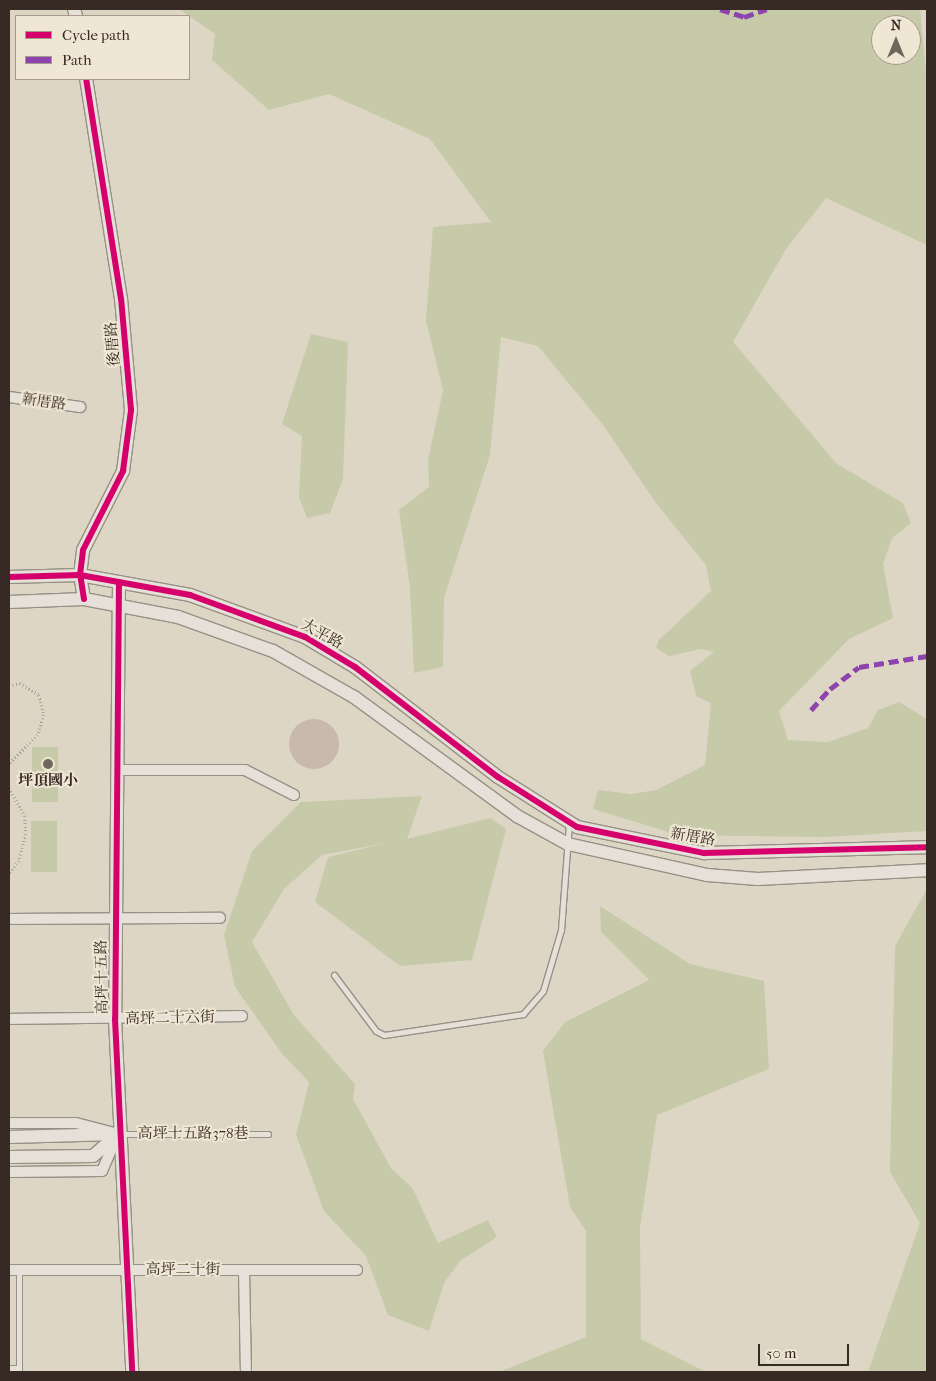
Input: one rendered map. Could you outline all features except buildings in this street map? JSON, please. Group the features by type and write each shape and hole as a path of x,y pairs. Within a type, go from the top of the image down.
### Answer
{"street":[{"name":"後厝路","path":"84,599 80,575 83,550 123,471 131,410 121,298 86,80"},
{"name":"新厝路","path":"9,397 80,407"},
{"name":"大平路","path":"9,577 80,575 120,582 231,607 305,636 355,667 498,777 573,825"},
{"name":"高坪十五路","path":"120,582 113,919 118,1134 132,1372"},
{"path":"9,602 84,599 178,617 273,651 354,697 517,816 568,844 698,873 758,879 927,870"},
{"path":"117,770 245,770 294,795"},
{"name":"新厝路","path":"573,825 704,853 757,855 927,847"},
{"path":"9,920 220,918"},
{"name":"高坪二十六街","path":"9,1020 242,1016"},
{"path":"9,1123 76,1123 118,1134"},
{"path":"9,1137 118,1134"},
{"path":"9,1158 93,1156 118,1134"},
{"path":"9,1172 102,1171 118,1134"},
{"name":"高坪二十街","path":"14,1270 357,1270"},
{"path":"244,1270 246,1372"}],"lane":[{"path":"334,975 376,1031 384,1035 523,1014 544,991 561,930 568,844 573,825"},
{"name":"高坪十五路378巷","path":"118,1134 268,1134"},
{"path":"9,1368 19,1370 14,1270"}],"path":[{"path":"9,686 20,683 39,695 44,715 38,735 9,764"},
{"path":"9,788 25,816 26,834 19,860 9,874"}],"green space":[{"path":"179,9 920,9 921,15 871,15 871,65 921,65 921,20 927,84 927,245 826,198 786,249 733,342 837,464 903,503 911,523 892,538 883,564 893,618 849,639 779,711 788,740 828,742 868,728 878,710 899,702 927,719 927,831 825,837 678,835 593,809 598,790 631,794 656,790 705,765 711,703 696,696 690,671 714,652 701,649 669,656 656,648 659,640 711,591 706,565 656,503 603,425 538,346 501,337 490,455 444,598 443,667 414,673 410,588 399,510 429,487 428,460 443,390 426,321 433,227 491,222 430,139 329,94 269,110 212,60 215,34"},
{"path":"311,334 348,342 343,479 330,513 307,518 299,497 302,436 282,424"},
{"path":"32,747 58,747 58,802 32,802"},
{"path":"422,796 407,839 490,818 506,829 472,960 400,966 315,902 328,857 386,843 322,855 284,889 252,942 294,1015 355,1084 353,1099 391,1168 413,1189 438,1243 488,1220 497,1237 460,1261 444,1283 429,1331 388,1315 366,1256 324,1211 296,1135 309,1082 283,1055 235,987 224,935 252,851 301,802"},
{"path":"31,821 57,821 57,872 31,872"},
{"path":"927,889 927,1372 868,1372 920,1223 890,1172 895,946"},
{"path":"600,906 690,964 764,981 769,1069 657,1115 640,1228 641,1339 706,1372 499,1372 586,1337 586,1231 570,1207 543,1051 565,1022 649,980 601,932"}],"marked path":[{"path":"720,9 744,17 767,9"},
{"path":"811,710 830,689 859,667 927,656"}],"cycle path":[{"path":"84,599 80,575 83,550 123,471 131,410 121,299 86,80"},
{"path":"9,577 80,575 190,595 305,637 355,667 498,777 577,827 704,853 927,847"},
{"path":"119,582 115,1019 132,1372"}],"place":[{"name":"坪頂國小","path":"48,764"}]}
